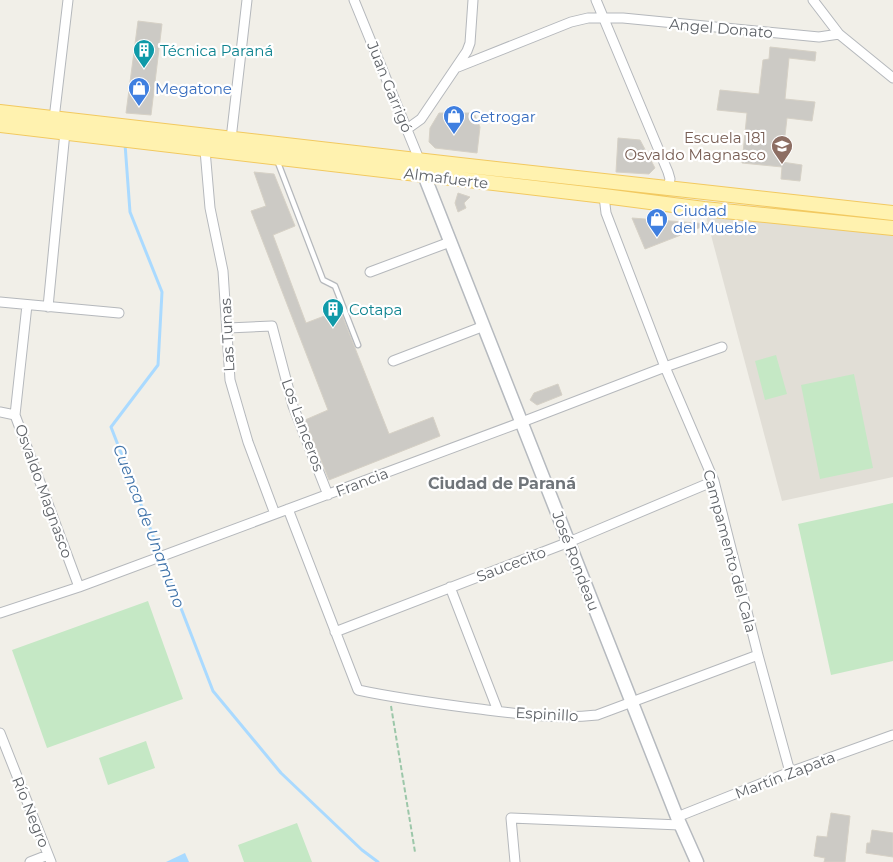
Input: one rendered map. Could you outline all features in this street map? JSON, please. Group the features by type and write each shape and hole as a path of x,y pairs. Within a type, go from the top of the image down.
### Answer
{"main road":[{"name":"Almafuerte","path":"0,112 893,213"},
{"name":"Almafuerte","path":"0,125 704,209 893,228"}],"street":[{"path":"54,119 68,0"},
{"path":"231,139 247,0"},
{"name":"Juan Garrigó","path":"354,0 420,160 424,175"},
{"path":"407,129 420,119 458,66 470,43 473,0"},
{"path":"596,0 668,172 670,179 668,189"},
{"path":"813,0 839,34 893,78"},
{"name":"Angel Donato","path":"458,66 571,22 588,18 623,18 820,37 839,34"},
{"path":"48,307 65,132"},
{"name":"Las Tunas","path":"205,150 210,208 223,271 230,380 248,442 275,514"},
{"name":"José Rondeau","path":"424,175 679,821 697,862"},
{"name":"Campamento del Cala","path":"604,196 606,213 664,367 714,481 790,772"},
{"path":"370,272 450,242"},
{"path":"0,302 119,313"},
{"name":"Osvaldo Magnasco","path":"27,305 15,414 79,587"},
{"name":"Los Lanceros","path":"228,328 272,326 293,406 328,495"},
{"path":"393,361 484,326"},
{"name":"Francia","path":"0,613 79,587 328,495 664,367 722,347"},
{"path":"0,412 15,414"},
{"name":"Saucecito","path":"334,632 569,542 714,481"},
{"path":"288,509 334,632"},
{"path":"450,587 498,711"},
{"name":"Espinillo","path":"334,632 358,690 389,697 572,718 596,715 758,654"},
{"name":"Río Negro","path":"0,733 3,751 50,858"},
{"name":"Martín Zapata","path":"515,862 511,818 679,821 790,772 893,735"},
{"path":"30,862 50,858"}],"lane":[{"path":"277,158 323,280 335,286 358,345"}],"path":[{"path":"389,697 415,852"}],"shaded area":[{"path":"704,209 893,228 893,477 782,501"}],"green space":[{"path":"776,355 787,394 765,400 755,361"},
{"path":"854,374 873,468 820,479 801,385"},
{"path":"893,503 893,661 831,675 798,524"},
{"path":"148,601 183,699 47,748 12,650"},
{"path":"146,741 155,768 108,785 99,758"},
{"path":"297,823 312,862 244,862 238,845"}],"water":[{"path":"185,853 189,862 166,862"}],"building":[{"name":"Técnica Paraná","path":"138,21 162,24 151,115 126,113"},
{"path":"770,47 816,52 815,61 789,58 785,99 815,102 812,121 787,118 782,162 802,165 800,181 781,179 782,167 742,163 747,113 717,110 720,90 759,94 763,60 769,59"},
{"name":"Cetrogar","path":"439,113 474,113 480,127 477,153 435,148 429,142 430,128"},
{"path":"618,138 640,140 655,168 649,174 616,172"},
{"name":"Cotapa","path":"254,172 274,174 295,226 273,235 306,323 340,310 389,434 433,417 440,436 329,480 305,420 328,410 251,211 266,206"},
{"path":"458,193 470,197 464,203 466,208 458,212 455,203"},
{"name":"Ciudad del Mueble","path":"632,218 709,224 645,249"},
{"path":"558,384 562,395 537,405 530,400 534,393"},
{"path":"831,813 850,816 845,862 824,862 825,858 814,856 817,836 827,837"},
{"path":"872,830 893,833 893,857 866,853 867,843 870,843"}],"waterway":[{"name":"Cuenca de Unamuno","path":"125,144 130,212 162,292 158,365 111,427 213,691 281,773 362,850 378,862"}],"place":[{"name":"Técnica Paraná","path":"144,69"},
{"name":"Megatone","path":"139,107"},
{"name":"Cetrogar","path":"454,135"},
{"name":"Escuela 181 Osvaldo Magnasco","path":"782,165"},
{"name":"Ciudad del Mueble","path":"657,238"},
{"name":"Cotapa","path":"333,328"}],"district":[{"name":"Ciudad de Paraná","path":"502,483"}]}
